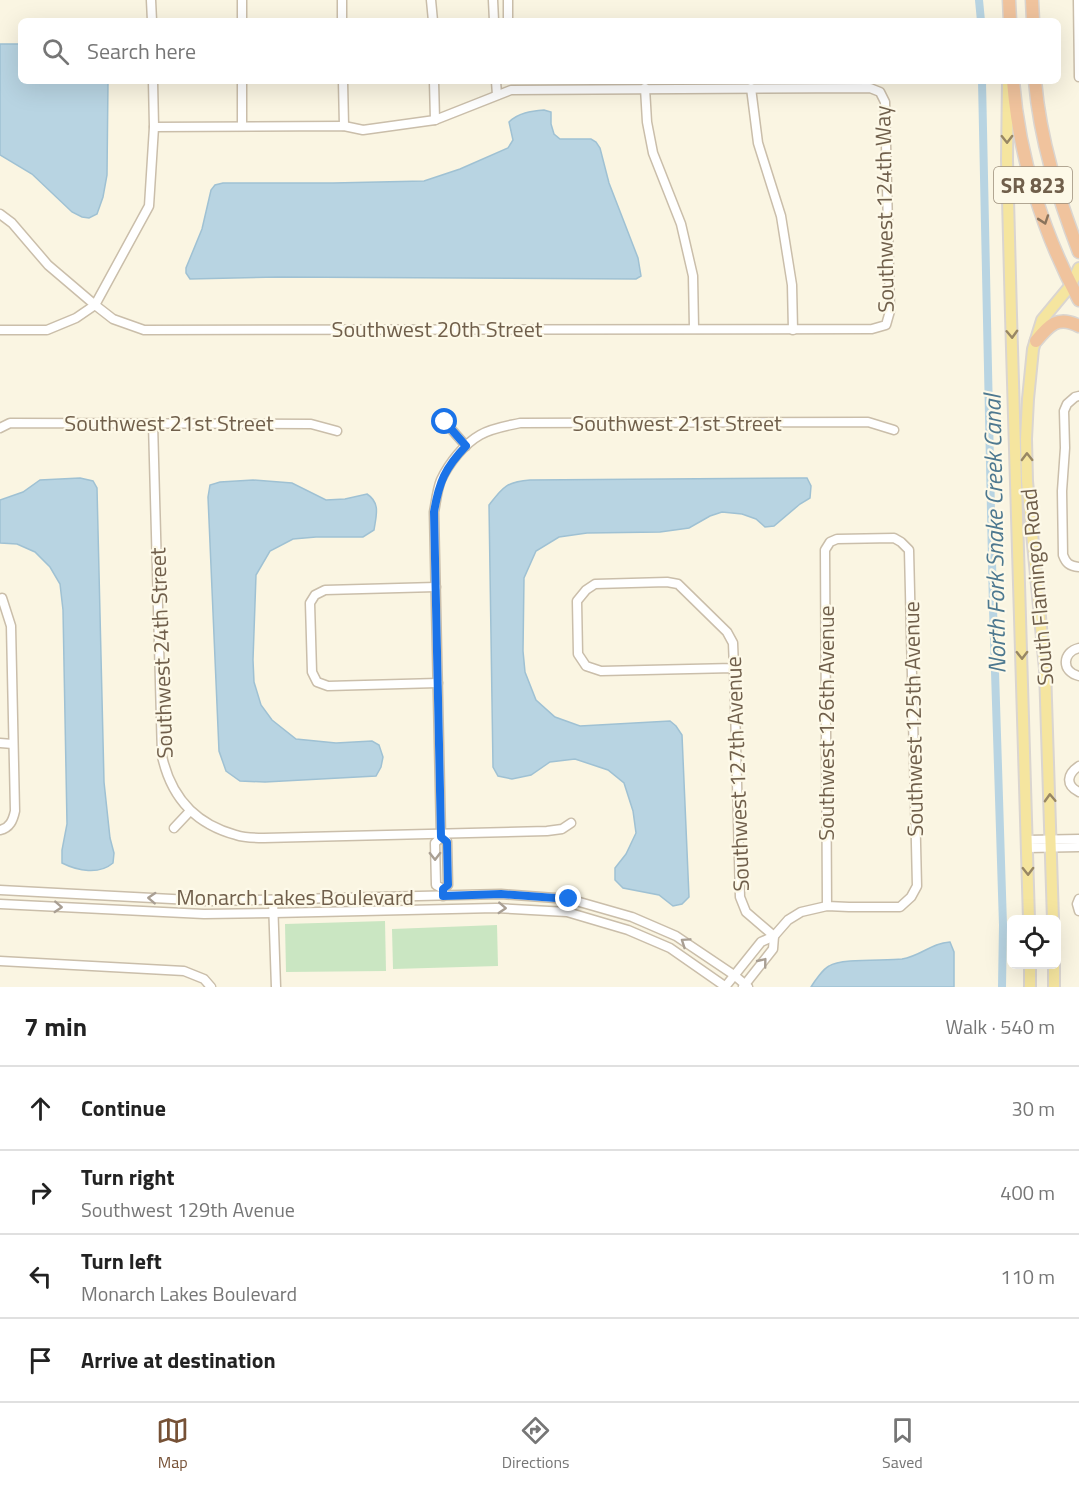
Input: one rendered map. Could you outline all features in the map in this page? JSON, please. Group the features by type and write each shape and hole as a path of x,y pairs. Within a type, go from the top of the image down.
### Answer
{"highway":[{"path":"1009,0 1010,18"},
{"path":"1032,0 1033,18"},
{"name":"SR 823","path":"1011,84 1030,176 1043,217 1079,300"},
{"name":"SR 823","path":"1035,84 1043,135 1052,171 1079,252"},
{"path":"1036,342 1045,329 1055,323 1067,321 1079,326"}],"main road":[{"name":"South Flamingo Road","path":"1010,84 1007,136 1029,915"},
{"name":"South Flamingo Road","path":"1053,915 1045,669 1027,481 1026,439 1033,349 1042,320 1071,285 1079,268"},
{"path":"1030,969 1030,987"},
{"path":"1054,969 1054,987"}],"street":[{"path":"151,0 152,18"},
{"path":"242,0 242,18"},
{"path":"342,0 342,18"},
{"path":"431,0 433,18"},
{"path":"493,0 494,18"},
{"path":"508,0 508,18"},
{"path":"1078,0 1079,77"},
{"path":"0,330 47,330 76,318 95,305 149,206 154,127 153,84"},
{"path":"242,84 242,126"},
{"path":"343,84 344,126"},
{"path":"434,84 435,120"},
{"path":"496,84 497,95"},
{"path":"154,127 344,126 363,130 435,120 497,95 511,85 751,88 758,144 781,216 792,285 793,330"},
{"path":"645,88 647,122 653,153 681,225 693,276 694,328"},
{"name":"Southwest 124th Way","path":"751,88 870,88 880,92 885,102 890,310 886,325"},
{"name":"Southwest 20th Street","path":"0,214 12,223 48,265 95,305 113,319 144,330 694,328 793,330 873,329 886,325"},
{"path":"1079,396 1067,404 1064,411 1065,448 1062,491 1063,555 1066,563 1079,567"},
{"path":"445,422 466,446"},
{"name":"Southwest 21st Street","path":"443,892 448,885 447,842 441,835 434,512 441,480 453,460 466,446 480,435 500,427 520,423 867,422 894,430"},
{"name":"Southwest 21st Street","path":"0,428 10,423 311,424 337,431"},
{"name":"Southwest 24th Street","path":"153,423 162,756 165,771 172,785 190,810 208,825 228,833 264,838 547,831 562,829 571,824"},
{"name":"Southwest 126th Avenue","path":"827,906 825,550 830,542 837,539 894,538 901,542"},
{"name":"Southwest 125th Avenue","path":"827,906 900,907 911,897 917,886 909,550 901,542"},
{"name":"Southwest 127th Avenue","path":"734,668 601,671 586,666 578,654 577,601 586,590 596,584 667,582 678,584 727,632 733,643 734,668 740,897 746,912 774,936"},
{"path":"436,587 325,590 315,595 310,603 312,672 317,682 328,686 438,683"},
{"path":"0,830 9,826 15,811 11,626 2,598"},
{"path":"1079,648 1069,653 1066,659 1068,671 1079,676"},
{"path":"0,743 13,744"},
{"path":"1079,766 1072,771 1070,776 1072,788 1079,792"},
{"path":"174,828 190,810"},
{"path":"1027,844 1079,839"},
{"path":"1051,843 1079,847"},
{"name":"Monarch Lakes Boulevard","path":"0,890 210,901 443,892 569,899 632,917 676,936 734,975 745,986"},
{"path":"1079,899 1077,908 1079,911"},
{"path":"273,900 276,987"},
{"name":"Monarch Lakes Boulevard","path":"0,904 204,914 496,908 567,912 628,930 670,948 725,987"},
{"path":"725,987 761,942 774,936 788,920 801,912 827,906"},
{"path":"745,986 773,950 774,936"},
{"path":"0,961 184,970 204,979 211,987"}],"green space":[{"path":"385,921 386,971 286,972 285,924"},
{"path":"497,925 498,966 393,969 392,929"}],"water":[{"path":"0,44 18,44 18,84 108,84 107,175 97,214 89,218 72,212 32,174 0,155"},
{"path":"544,110 551,112 554,134 560,139 591,139 600,148 609,183 638,258 641,276 636,279 278,277 190,279 186,273 202,229 211,190 215,185 223,183 424,181 460,169 508,148 513,140 509,122 516,116"},
{"path":"80,478 93,481 97,488 104,782 110,838 114,853 113,863 95,870 81,870 62,863 67,824 63,610 60,584 50,567 35,552 17,544 0,543 0,500 23,492 40,480"},
{"path":"807,478 811,486 810,498 774,526 765,527 756,519 742,514 722,512 689,528 660,532 587,533 559,537 536,551 524,578 523,651 525,672 536,700 555,717 580,726 670,721 682,735 689,897 682,904 673,906 659,895 623,888 615,880 615,868 626,854 636,833 633,811 624,783 608,770 575,759 550,762 531,775 512,779 498,776 493,767 489,505 510,484 530,480"},
{"path":"253,480 292,483 326,500 367,494 374,501 376,510 374,530 363,537 293,539 270,551 256,575 253,660 254,682 261,705 272,720 296,739 336,743 372,741 379,745 383,757 376,776 265,782 240,781 226,771 219,751 208,497 210,485 220,482"},
{"path":"950,942 954,952 954,987 811,987 824,970 835,963 902,959"}],"waterway":[{"name":"North Fork Snake Creek Canal","path":"979,0 981,18"},
{"name":"North Fork Snake Creek Canal","path":"982,84 993,608 1003,925 1002,987"}],"route":[{"path":"445,422 466,446 453,460 441,480 434,512 441,837 447,842 448,885 443,889 443,896 501,894 569,899"}]}
